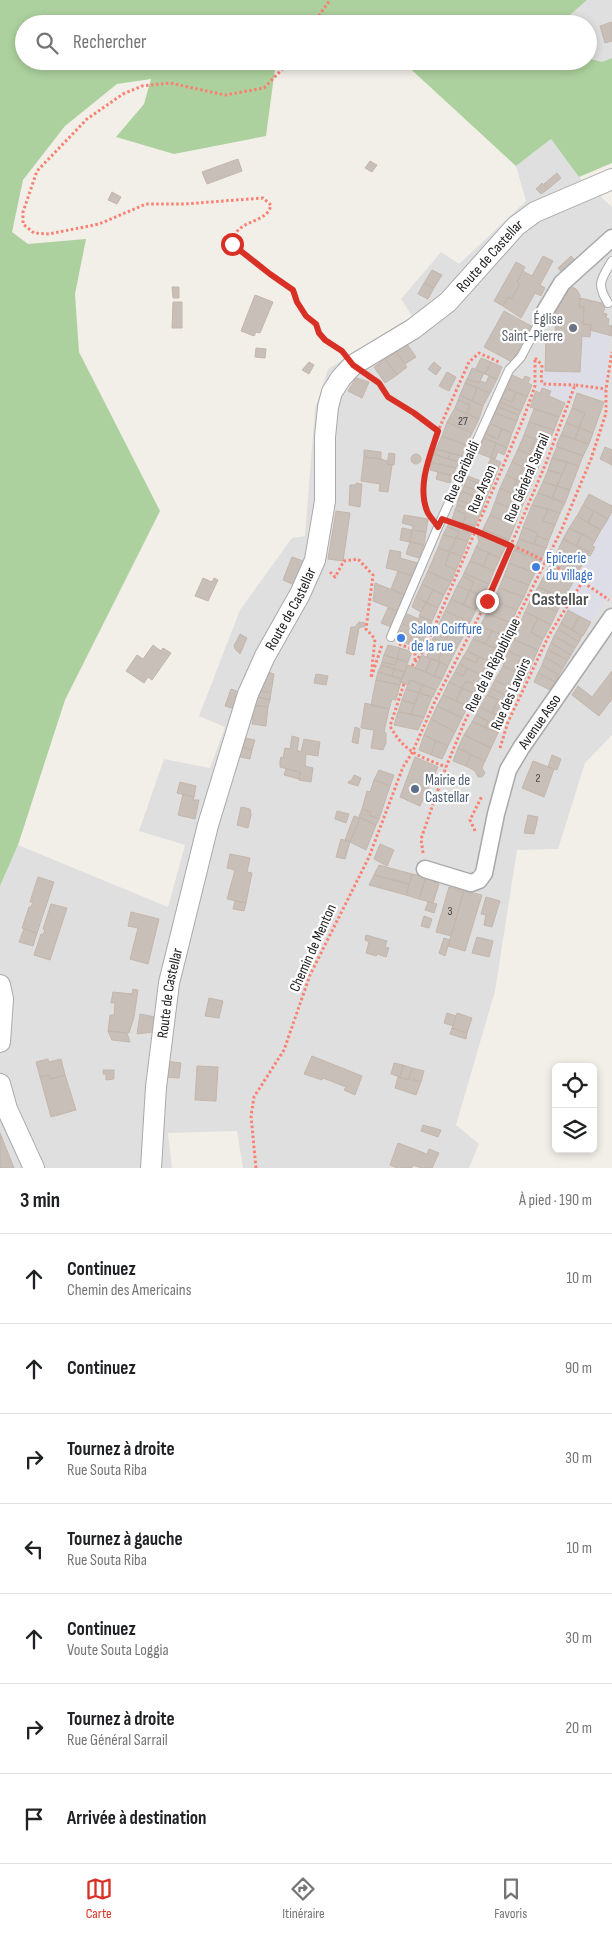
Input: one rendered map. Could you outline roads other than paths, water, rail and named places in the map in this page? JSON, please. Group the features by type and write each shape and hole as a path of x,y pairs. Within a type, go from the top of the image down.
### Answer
{"street":[{"name":"Route de Castellar","path":"151,1168 156,1087 169,983 208,825 248,694 265,656 300,594 315,560 325,501 325,437 328,407 332,392 353,365 413,329 448,302 516,226 535,212 612,179"},
{"path":"544,313 562,284 612,238"},
{"name":"Avenue Asso","path":"425,869 470,883 479,880 484,873 508,770 611,609"},
{"path":"0,986 3,999 0,1042"},
{"path":"0,1084 7,1109 34,1168"}],"lane":[{"path":"608,303 600,291 601,278 612,261"},
{"name":"Rue Garibaldi","path":"391,637 438,527 510,370 520,357 544,313"}],"place":[{"name":"Église Saint-Pierre","path":"573,328"},
{"name":"Epicerie du village","path":"536,567"},
{"name":"Salon Coiffure de la rue","path":"401,638"},
{"name":"Mairie de Castellar","path":"415,789"}],"district":[{"name":"Castellar","path":"560,599"}]}
